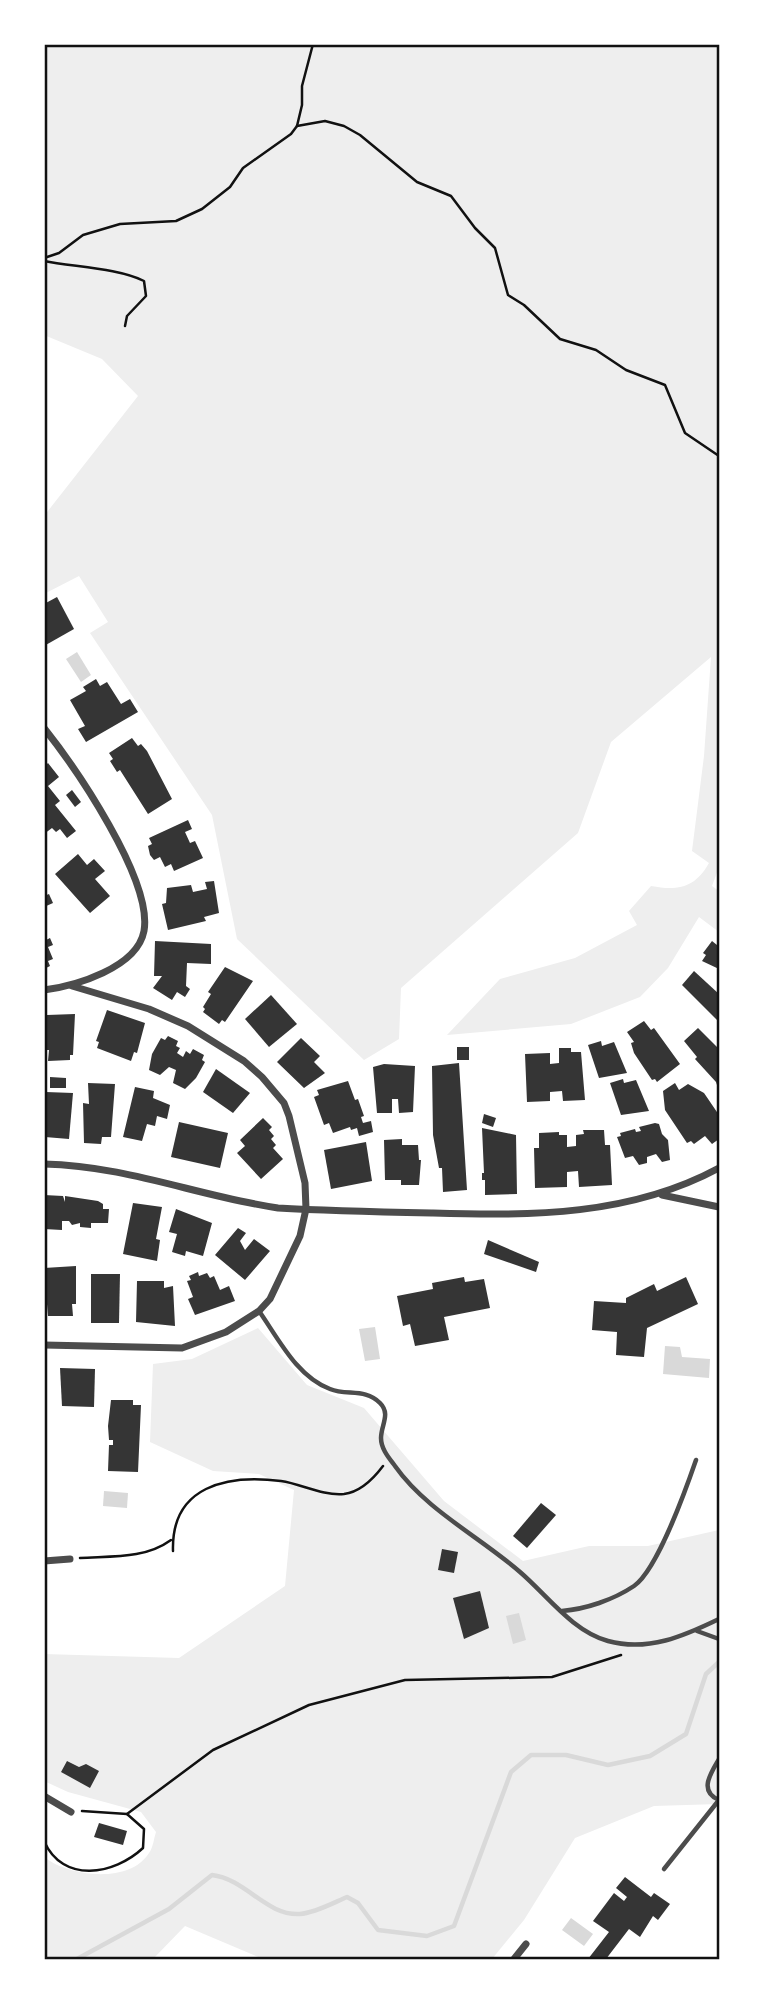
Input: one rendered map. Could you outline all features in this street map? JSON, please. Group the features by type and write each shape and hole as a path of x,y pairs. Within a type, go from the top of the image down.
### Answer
{"street":[{"path":"44,727 81,779 119,847 136,883 145,923 144,933 134,951 125,960 72,986 44,990"},
{"path":"44,1345 182,1348 226,1332 259,1311 277,1286 300,1236 306,1209 299,1154 284,1103 244,1060 169,1017 72,986"},
{"path":"44,1164 96,1167 167,1181 249,1203 306,1209 532,1214 616,1206 660,1194 719,1168"},
{"path":"660,1194 719,1207"},
{"path":"44,1561 70,1559"},
{"path":"44,1796 71,1812"},
{"path":"514,1959 526,1944"}],"lane":[{"path":"259,1311 288,1353 318,1384 332,1390 363,1392 379,1402 386,1416 381,1438 390,1459 424,1498 520,1572 561,1611 593,1635 608,1641 654,1645 719,1619"},
{"path":"561,1611 600,1602 634,1586 643,1577 657,1553 696,1460"},
{"path":"696,1630 719,1639"},
{"path":"664,1869 719,1800 712,1797 707,1789 707,1779 719,1759"}],"path":[{"path":"44,259 59,253 83,235 120,224 176,221 202,209 230,187 243,167 292,134 297,126 302,106 302,86 313,44"},
{"path":"297,126 325,121 344,126 360,135 417,182 451,196 475,228 495,248 508,295 524,305 560,339 596,350 626,370 665,385 685,433 719,456"},
{"path":"44,259 76,268 110,271 144,281 145,296 127,316 125,326"},
{"path":"173,1551 173,1539 184,1505 197,1493 214,1485 233,1481 282,1481 324,1493 346,1494 362,1486 390,1459"},
{"path":"70,1559 140,1555 160,1548 173,1539"},
{"path":"71,1812 127,1814 213,1751 309,1705 405,1680 552,1677 628,1653"},
{"path":"44,1841 50,1854 63,1865 101,1871 116,1867 143,1848 146,1840 144,1829 127,1814"}],"shaded area":[{"path":"44,44 719,44 719,867 712,886 719,891 719,932 699,917 668,968 640,997 571,1024 447,1035 500,979 575,958 637,925 629,911 651,886 678,888 692,883 704,871 709,863 692,851 704,756 711,657 611,742 578,833 401,988 399,1039 364,1060 237,939 212,815 90,633 108,622 79,576 44,594 44,516 138,396 102,359 44,335"},
{"path":"77,652 91,675 81,682 66,659"},
{"path":"375,1327 380,1359 365,1361 359,1329"},
{"path":"258,1328 307,1385 364,1408 444,1501 523,1561 589,1546 648,1546 719,1530 719,1804 654,1806 575,1838 524,1920 492,1959 263,1959 185,1926 153,1959 44,1959 44,1857 55,1864 82,1873 128,1870 140,1863 150,1851 156,1832 141,1812 68,1792 44,1781 44,1654 179,1658 285,1586 294,1490 259,1474 213,1471 150,1442 153,1364 192,1359"},
{"path":"665,1346 680,1347 682,1357 710,1359 709,1378 663,1374"},
{"path":"104,1491 128,1493 127,1508 103,1506"},
{"path":"519,1613 526,1640 513,1644 506,1616"},
{"path":"571,1918 593,1934 584,1946 562,1930"}],"building":[{"path":"57,597 74,629 44,646 44,604"},
{"path":"96,679 100,686 107,682 121,704 130,699 138,712 86,742 78,729 85,726 70,700 86,691 83,687"},
{"path":"132,738 138,746 141,744 147,751 172,799 148,814 120,770 117,772 110,761 113,759 109,753"},
{"path":"48,763 59,777 48,786 60,801 55,805 76,831 67,838 60,829 56,832 52,828 44,834 44,767"},
{"path":"72,790 81,802 75,807 66,795"},
{"path":"188,820 192,829 185,832 190,843 195,841 203,858 174,871 171,864 165,867 160,857 154,860 150,855 148,846 152,844 149,838"},
{"path":"78,854 87,865 94,859 105,871 95,879 110,896 90,913 55,874"},
{"path":"214,881 219,913 204,917 206,921 168,930 162,904 166,903 167,888 191,885 193,892 207,889 205,882"},
{"path":"49,894 53,903 44,907 44,896"},
{"path":"50,938 53,945 48,947 53,959 48,961 50,966 44,969 44,941"},
{"path":"155,941 211,944 211,964 187,963 186,986 190,989 185,997 177,992 172,1000 153,988 162,976 154,976"},
{"path":"712,941 717,945 719,941 719,969 702,961 706,955 703,953"},
{"path":"225,967 253,981 225,1022 222,1020 219,1024 203,1012 203,1007 211,994 208,992"},
{"path":"694,971 719,994 719,1022 682,985"},
{"path":"271,995 297,1024 269,1047 245,1019"},
{"path":"107,1010 145,1023 137,1053 134,1052 131,1061 97,1048 99,1042 96,1041"},
{"path":"75,1014 73,1055 70,1055 70,1060 48,1061 49,1050 44,1050 47,1015"},
{"path":"644,1021 651,1030 654,1028 680,1064 657,1082 652,1080 634,1053 631,1043 634,1042 627,1032"},
{"path":"698,1028 719,1049 719,1091 716,1082 695,1059 697,1057 684,1041"},
{"path":"168,1036 178,1041 176,1046 180,1048 177,1053 183,1057 186,1051 190,1054 193,1049 204,1055 202,1060 205,1062 196,1078 185,1089 173,1083 176,1070 169,1067 160,1075 149,1070 152,1054 161,1038 165,1040"},
{"path":"301,1038 320,1056 314,1062 325,1073 304,1088 277,1062"},
{"path":"601,1041 602,1046 614,1042 627,1073 599,1078 588,1045"},
{"path":"457,1047 469,1047 469,1060 457,1060"},
{"path":"559,1048 571,1048 571,1052 581,1052 585,1100 563,1101 562,1091 550,1092 550,1101 527,1102 525,1054 550,1053 550,1064 559,1063"},
{"path":"459,1063 467,1190 443,1192 442,1168 439,1168 433,1135 432,1066"},
{"path":"384,1064 415,1066 413,1112 399,1113 398,1099 392,1099 392,1113 377,1113 373,1067"},
{"path":"216,1069 250,1093 233,1113 203,1092"},
{"path":"50,1077 66,1078 66,1088 50,1088"},
{"path":"623,1079 624,1083 636,1080 649,1111 621,1115 610,1083"},
{"path":"348,1081 355,1100 358,1099 364,1116 361,1117 363,1123 371,1121 373,1132 359,1136 357,1128 351,1130 350,1127 333,1133 329,1123 324,1125 314,1097 319,1095 317,1090"},
{"path":"88,1083 115,1084 111,1137 102,1137 101,1144 84,1143 83,1103 89,1104"},
{"path":"675,1083 679,1090 688,1084 704,1093 719,1115 719,1139 712,1144 705,1136 694,1144 691,1141 687,1143 665,1110 663,1091"},
{"path":"135,1087 154,1091 153,1098 170,1105 167,1119 157,1116 155,1126 147,1124 142,1141 123,1137"},
{"path":"46,1092 73,1093 69,1139 45,1137"},
{"path":"484,1114 496,1118 493,1127 482,1123"},
{"path":"263,1118 272,1127 269,1130 274,1136 271,1139 276,1145 273,1148 283,1159 261,1179 237,1153 245,1146 240,1140"},
{"path":"179,1122 228,1133 220,1168 171,1157"},
{"path":"659,1124 662,1134 668,1140 670,1160 662,1162 656,1154 647,1157 647,1163 639,1165 633,1156 625,1158 617,1137 621,1136 620,1133 635,1129 636,1132 641,1131 639,1127"},
{"path":"482,1128 516,1135 517,1194 485,1195 485,1180 482,1180"},
{"path":"583,1130 604,1130 605,1145 610,1145 612,1185 579,1187 578,1171 567,1172 567,1187 535,1188 534,1148 539,1148 539,1133 559,1132 559,1135 567,1135 567,1147 576,1146 576,1135 584,1134"},
{"path":"402,1139 402,1145 418,1145 421,1160 419,1185 401,1185 401,1180 385,1180 384,1140"},
{"path":"366,1142 372,1181 331,1189 324,1150"},
{"path":"44,1195 63,1196 65,1202 65,1196 98,1201 103,1204 103,1209 109,1209 108,1223 91,1223 91,1228 80,1227 80,1223 72,1225 69,1221 62,1221 62,1230 44,1229"},
{"path":"133,1203 162,1207 156,1239 160,1240 157,1261 123,1254"},
{"path":"176,1209 212,1223 203,1256 186,1251 185,1256 172,1252 177,1234 169,1232"},
{"path":"238,1228 246,1233 240,1241 245,1250 254,1239 270,1251 245,1280 215,1255"},
{"path":"488,1240 539,1262 536,1272 484,1254"},
{"path":"76,1266 76,1304 72,1304 73,1316 48,1316 44,1268"},
{"path":"198,1272 199,1276 207,1273 210,1278 214,1276 220,1290 229,1286 235,1301 195,1315 188,1299 193,1297 187,1281 191,1280 189,1276"},
{"path":"91,1274 120,1274 119,1323 91,1323"},
{"path":"464,1277 465,1282 484,1279 490,1308 444,1317 449,1340 415,1346 410,1324 403,1326 397,1296 433,1289 432,1283"},
{"path":"686,1277 698,1304 647,1328 644,1357 616,1355 617,1332 592,1330 594,1301 626,1303 626,1298 654,1284 657,1291"},
{"path":"137,1281 164,1281 164,1288 173,1286 175,1326 136,1322"},
{"path":"60,1368 95,1369 94,1407 62,1406"},
{"path":"111,1400 133,1400 133,1405 141,1405 138,1472 108,1471 109,1445 113,1445 113,1440 109,1440 108,1426"},
{"path":"541,1503 556,1515 527,1548 513,1536"},
{"path":"442,1549 458,1552 454,1573 438,1570"},
{"path":"480,1591 489,1628 464,1639 453,1598"},
{"path":"67,1761 79,1767 86,1764 99,1771 90,1788 61,1772"},
{"path":"99,1823 127,1831 123,1845 94,1837"},
{"path":"625,1877 651,1897 654,1893 670,1904 658,1920 653,1916 640,1937 629,1929 606,1959 588,1959 609,1932 593,1921 614,1893 624,1901 627,1897 616,1888"}],"waterway":[{"path":"77,1959 169,1909 212,1875 235,1883 266,1904 288,1913 312,1912 347,1897 358,1903 378,1930 427,1936 454,1926 511,1772 531,1755 566,1755 608,1765 650,1756 686,1734 706,1674 719,1662"}]}
